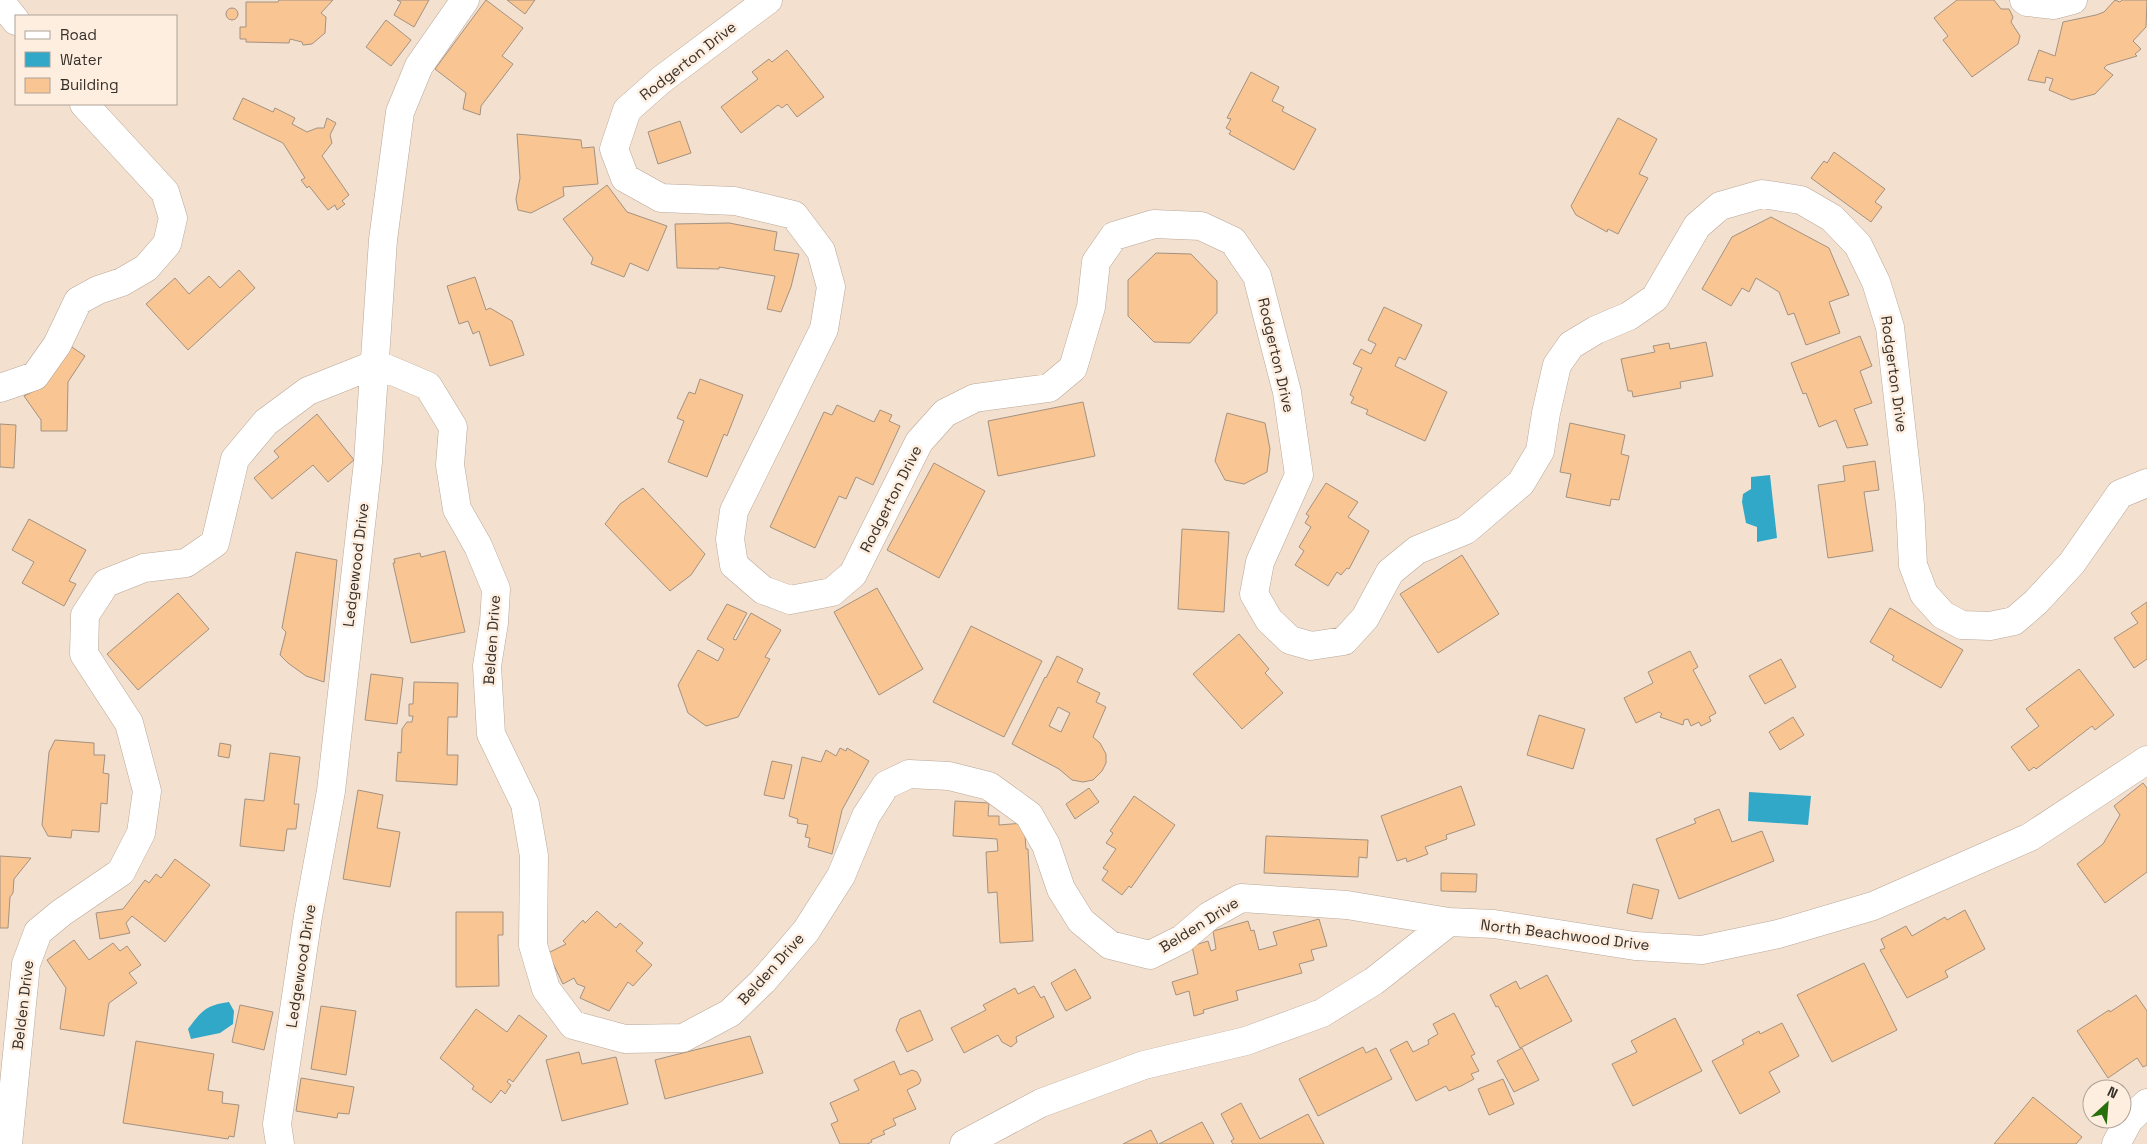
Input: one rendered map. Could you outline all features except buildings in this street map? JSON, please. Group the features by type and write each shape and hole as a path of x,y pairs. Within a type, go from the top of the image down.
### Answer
{"street":[{"name":"Ledgewood Drive","path":"280,1144 277,1124 308,916 331,791 368,462 383,240 400,112 419,66 465,0"},
{"name":"Rodgerton Drive","path":"768,0 661,80 628,110 614,149 624,178 661,198 735,201 794,215 821,251 831,287 824,329 734,511 730,539 734,565 763,590 790,600 832,592 853,574 919,442 945,413 975,398 1050,388 1072,368 1091,307 1096,262 1114,236 1154,224 1201,226 1233,241 1257,276 1287,392 1299,475 1260,562 1254,594 1269,620 1290,640 1311,646 1344,641 1365,618 1390,572 1417,550 1466,530 1521,483 1540,451 1546,413 1558,365 1571,345 1596,330 1628,316 1655,298 1697,226 1720,206 1762,194 1801,200 1832,218 1858,245 1876,282 1890,327 1910,505 1913,565 1924,594 1943,615 1962,624 1990,626 2014,621 2036,602 2072,563 2120,494 2147,483"},
{"path":"2024,0 2054,5 2073,0"},
{"path":"0,1 15,20"},
{"path":"0,388 35,376 57,345 78,302 98,290 122,282 146,268 167,244 173,218 165,192 85,105"},
{"name":"Belden Drive","path":"8,1144 26,964 38,932 61,913 122,872 142,833 147,791 129,723 84,654 85,614 106,583 144,568 186,563 215,543 235,460 266,422 308,391 376,364 428,386 453,427 450,465 457,509 478,546 496,589 494,623 487,666 491,734 525,804 534,856 533,945 546,989 573,1025 626,1039 683,1038 730,1013 763,981 806,931 841,876 866,816 886,785 909,774 948,776 989,786 1029,815 1046,845 1061,889 1081,921 1110,944 1150,955 1182,939 1209,916 1241,898 1347,905 1449,922"},
{"name":"North Beachwood Drive","path":"1449,922 1494,924 1634,946 1702,950 1778,934 1873,906 2030,837 2147,760"},
{"path":"964,1144 1041,1103 1135,1068 1246,1041 1322,1013 1374,981 1449,922"},
{"path":"2116,1144 2129,1120 2147,1103"}],"water":[{"path":"1770,475 1777,538 1757,542 1757,527 1746,523 1742,502 1743,494 1751,489 1751,477"},
{"path":"1749,792 1811,796 1808,825 1748,821"},
{"path":"229,1002 234,1011 233,1024 220,1033 191,1039 188,1029 201,1013 215,1005"}]}
